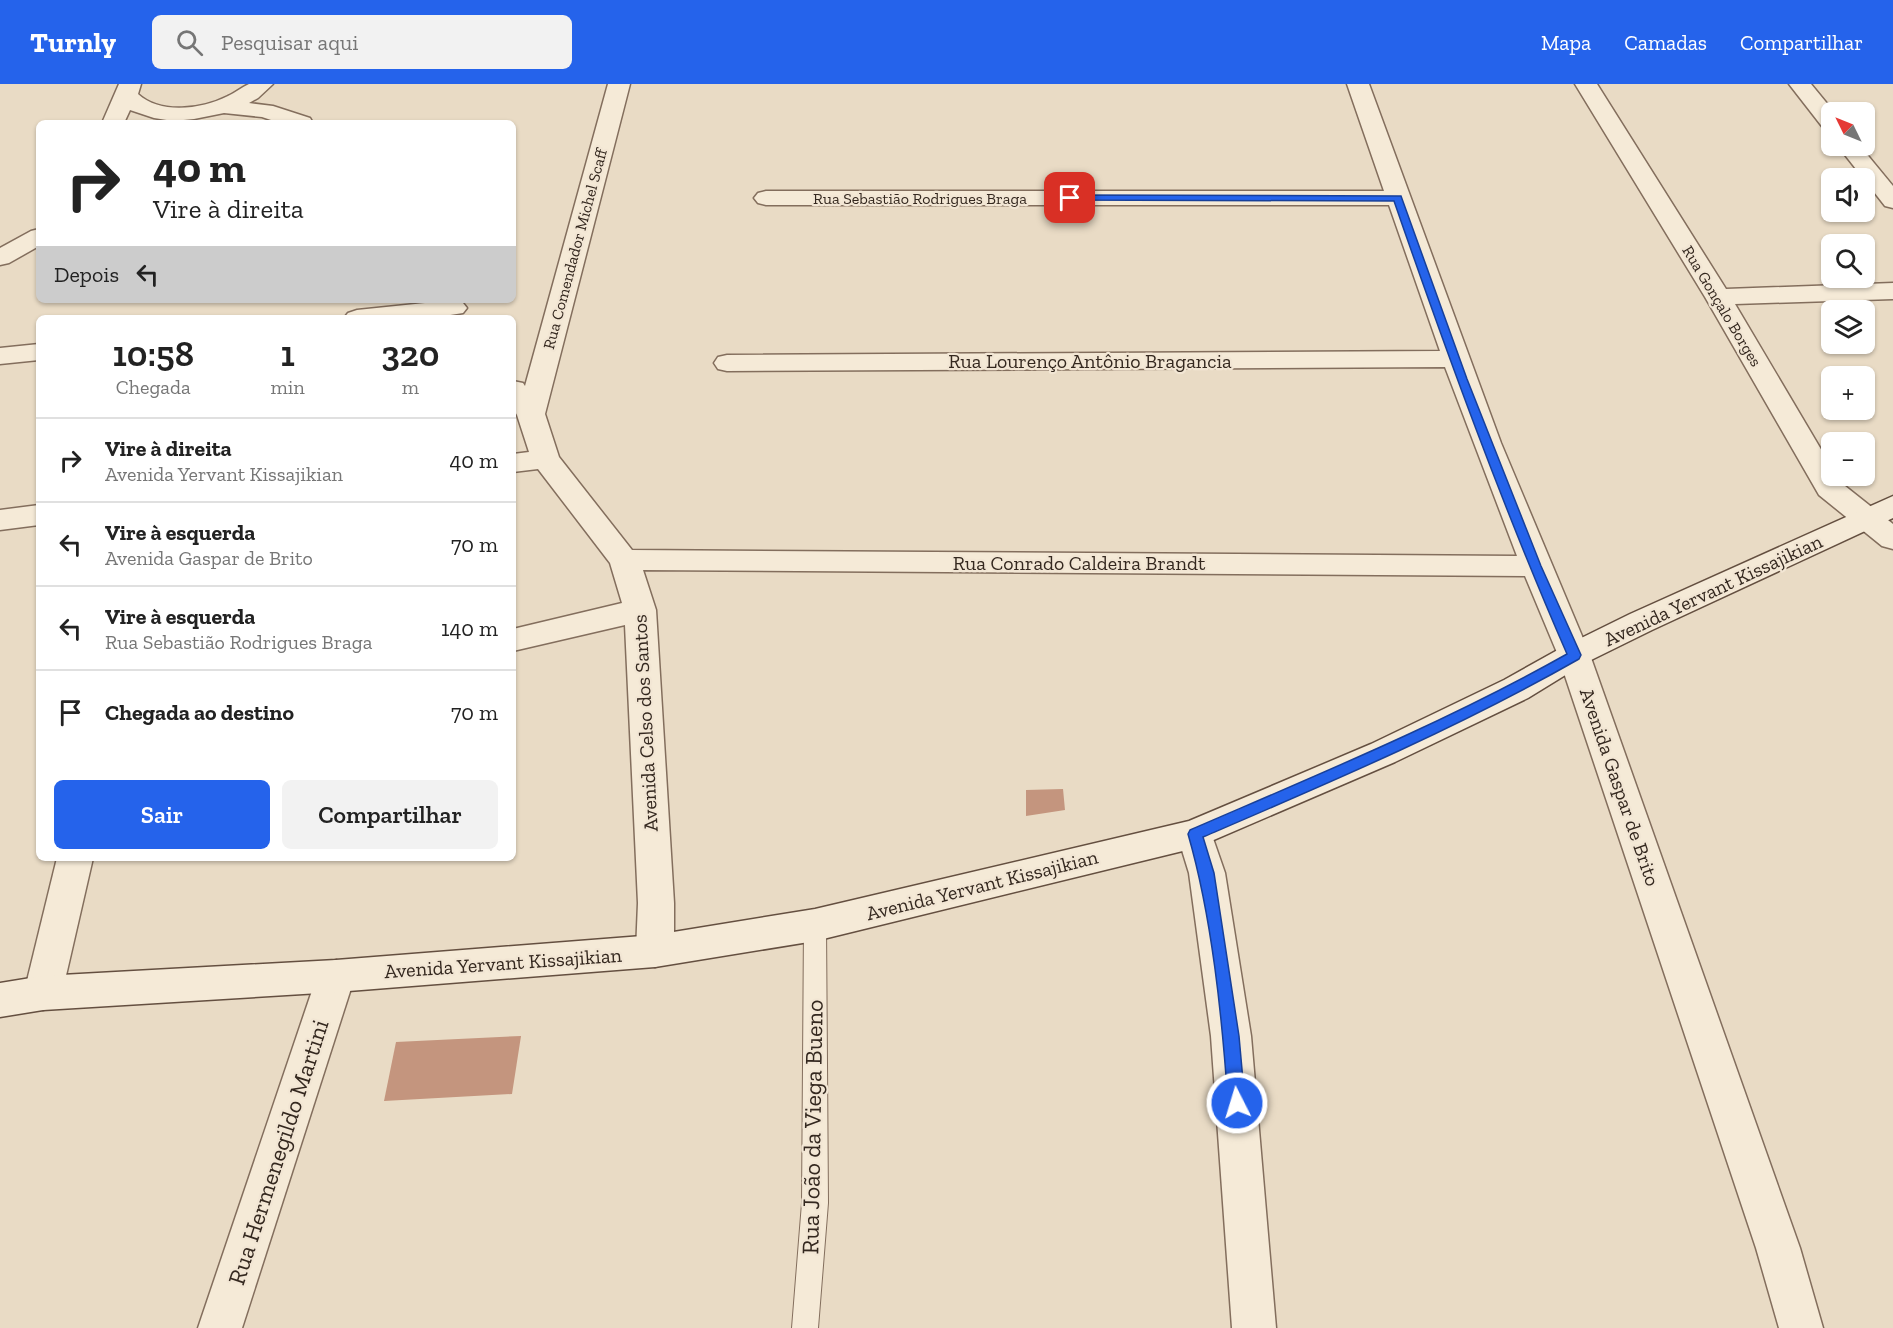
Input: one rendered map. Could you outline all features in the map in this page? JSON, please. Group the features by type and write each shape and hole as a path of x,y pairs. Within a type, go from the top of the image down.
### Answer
{"street":[{"path":"129,89 132,102 141,108 154,112 178,113 223,106 244,98 262,84"},
{"path":"272,84 302,120"},
{"name":"Rua Comendador Michel Scaff","path":"522,402 619,84"},
{"name":"Avenida Gaspar de Brito","path":"1358,84 1454,359 1534,566 1574,655 1778,1248 1801,1328"},
{"name":"Rua Gonçalo Borges","path":"1586,84 1718,297 1829,488 1881,512"},
{"path":"1800,84 1821,110"},
{"path":"114,120 129,89"},
{"path":"223,106 266,111 294,120"},
{"path":"161,120 178,113"},
{"path":"1857,156 1893,201"},
{"name":"Rua Sebastião Rodrigues Braga","path":"766,198 1398,198"},
{"path":"0,258 36,238"},
{"path":"1718,297 1893,291"},
{"path":"389,315 454,309"},
{"path":"0,356 36,352"},
{"name":"Rua Lourenço Antônio Bragancia","path":"726,363 1454,359"},
{"name":"Avenida Celso dos Santos","path":"522,402 545,459 624,561 640,610 656,903 655,951"},
{"path":"516,463 545,459"},
{"path":"1881,512 1893,539"},
{"name":"Avenida Yervant Kissajikian","path":"0,1000 43,993 336,976 655,951 814,925 1195,834 1383,753 1516,688 1574,655 1641,622 1881,512"},
{"path":"0,520 36,515"},
{"name":"Rua Conrado Caldeira Brandt","path":"624,561 1534,566"},
{"path":"516,638 640,610"},
{"path":"1195,834 1207,873 1231,1036 1254,1328"},
{"path":"43,993 74,861"},
{"name":"Rua Hermenegildo Martini","path":"220,1328 336,976"}],"lane":[{"name":"Rua João da Viega Bueno","path":"805,1328 815,1203 814,925"}],"building":[{"path":"1063,789 1065,810 1026,816 1026,790"},
{"path":"521,1036 512,1094 384,1101 396,1042"}],"route":[{"path":"1070,198 1398,198 1454,359 1534,566 1574,655 1516,688 1383,753 1195,834 1207,873 1231,1036 1237,1103"}]}
